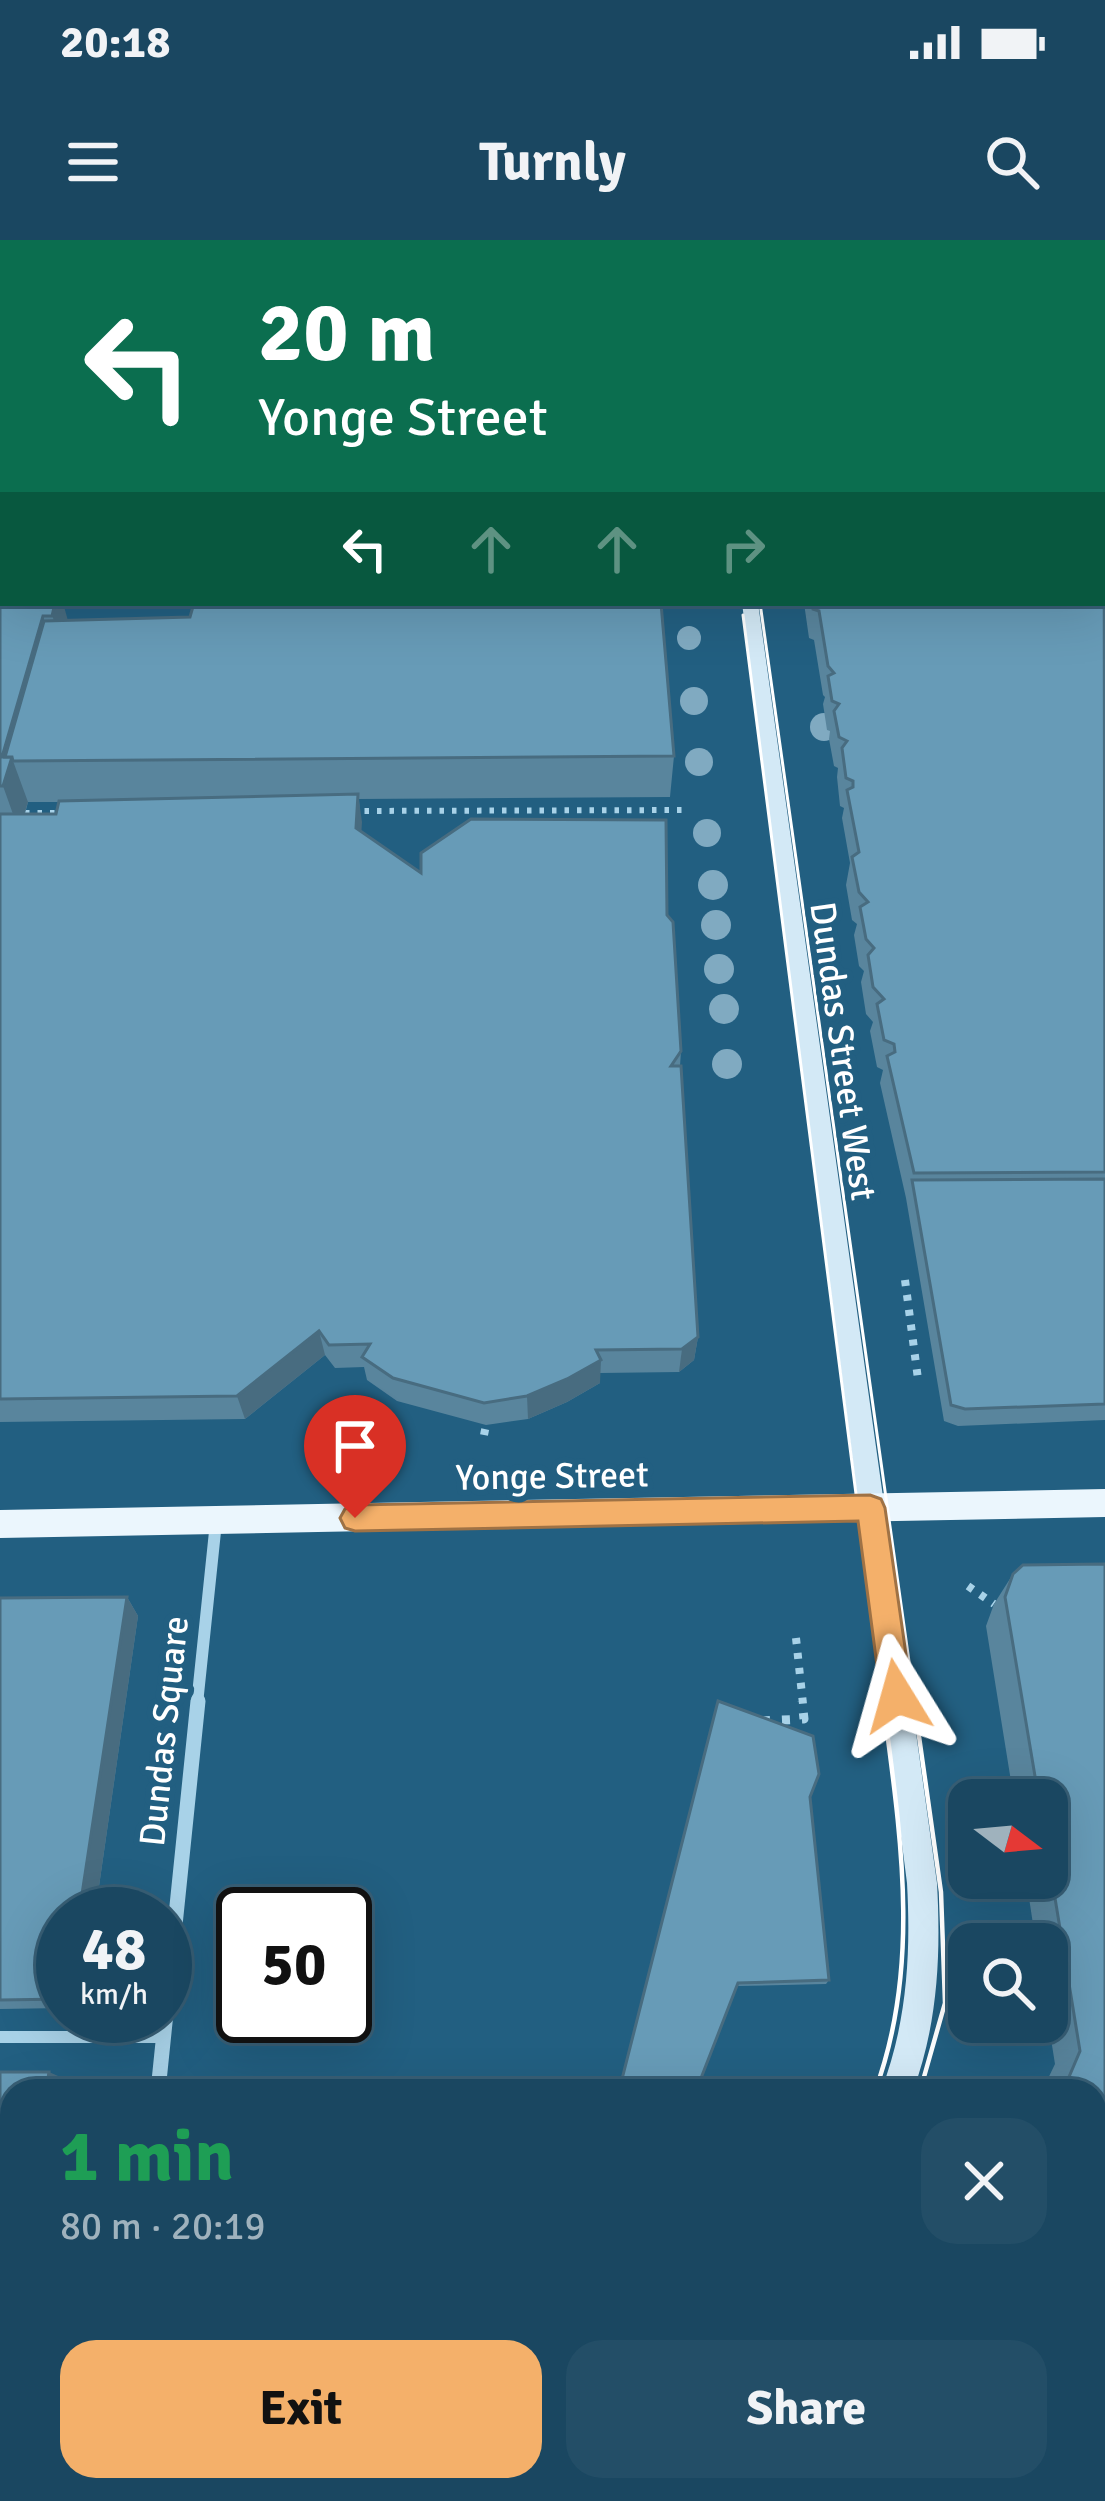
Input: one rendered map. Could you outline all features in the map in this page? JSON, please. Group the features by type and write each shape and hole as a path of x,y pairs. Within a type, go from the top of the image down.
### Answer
{"main road":[{"name":"Dundas Street West","path":"750,606 922,1883 927,1945 922,2009 901,2079"},
{"name":"Yonge Street","path":"0,1524 1105,1503"}],"street":[{"name":"Dundas Square","path":"178,1887 216,1521"},
{"name":"Dundas Square","path":"159,2079 163,2043"}],"lane":[{"path":"0,2037 36,2037"}],"path":[{"path":"332,812 686,810"},
{"path":"25,813 72,813"},
{"path":"905,1280 918,1379"},
{"path":"968,1586 994,1604"},
{"path":"746,1721 804,1719 796,1638"}],"building":[{"path":"0,606 54,606 52,616 43,616 2,757 12,757 0,786"},
{"path":"193,606 661,606 674,756 13,761 5,757 44,621 190,617"},
{"path":"1104,606 1105,1172 914,1173 887,1056 895,1052 894,1044 884,1040 877,1004 884,999 873,987 868,955 874,948 866,939 860,907 868,902 859,892 852,857 859,852 847,790 853,781 846,778 842,748 847,741 839,737 834,711 839,704 832,701 828,676 834,673 828,666 819,611 813,609"},
{"path":"358,794 356,828 421,873 421,853 471,819 666,820 667,915 673,922 681,1051 671,1066 681,1066 698,1337 682,1349 596,1350 601,1360 567,1379 527,1396 484,1403 393,1378 362,1357 370,1344 329,1345 319,1331 237,1396 0,1399 0,814 56,814 59,801"},
{"path":"1105,1179 1105,1404 965,1409 951,1405 912,1180"},
{"path":"1105,1564 1105,2079 1068,2079 1080,2051 1068,1978 1068,1923 1059,1923 1055,1899 1068,1899 1068,1779 1035,1779 1005,1597 1013,1574 1023,1565"},
{"path":"127,1597 83,1887 36,1887 36,1999 0,2000 0,1598"},
{"path":"718,1701 813,1736 819,1774 810,1797 829,1980 738,1983 701,2079 622,2079"},
{"path":"0,2072 49,2072 48,2079 0,2079"}],"tram line":[{"path":"760,606 915,1704"},
{"path":"743,615 883,1704"},
{"path":"879,2079 890,2043 903,1946 900,1848 883,1701"},
{"path":"914,1701 941,1892 945,2003 923,2079"}],"route":[{"path":"355,1518 870,1508 897,1696"}]}
